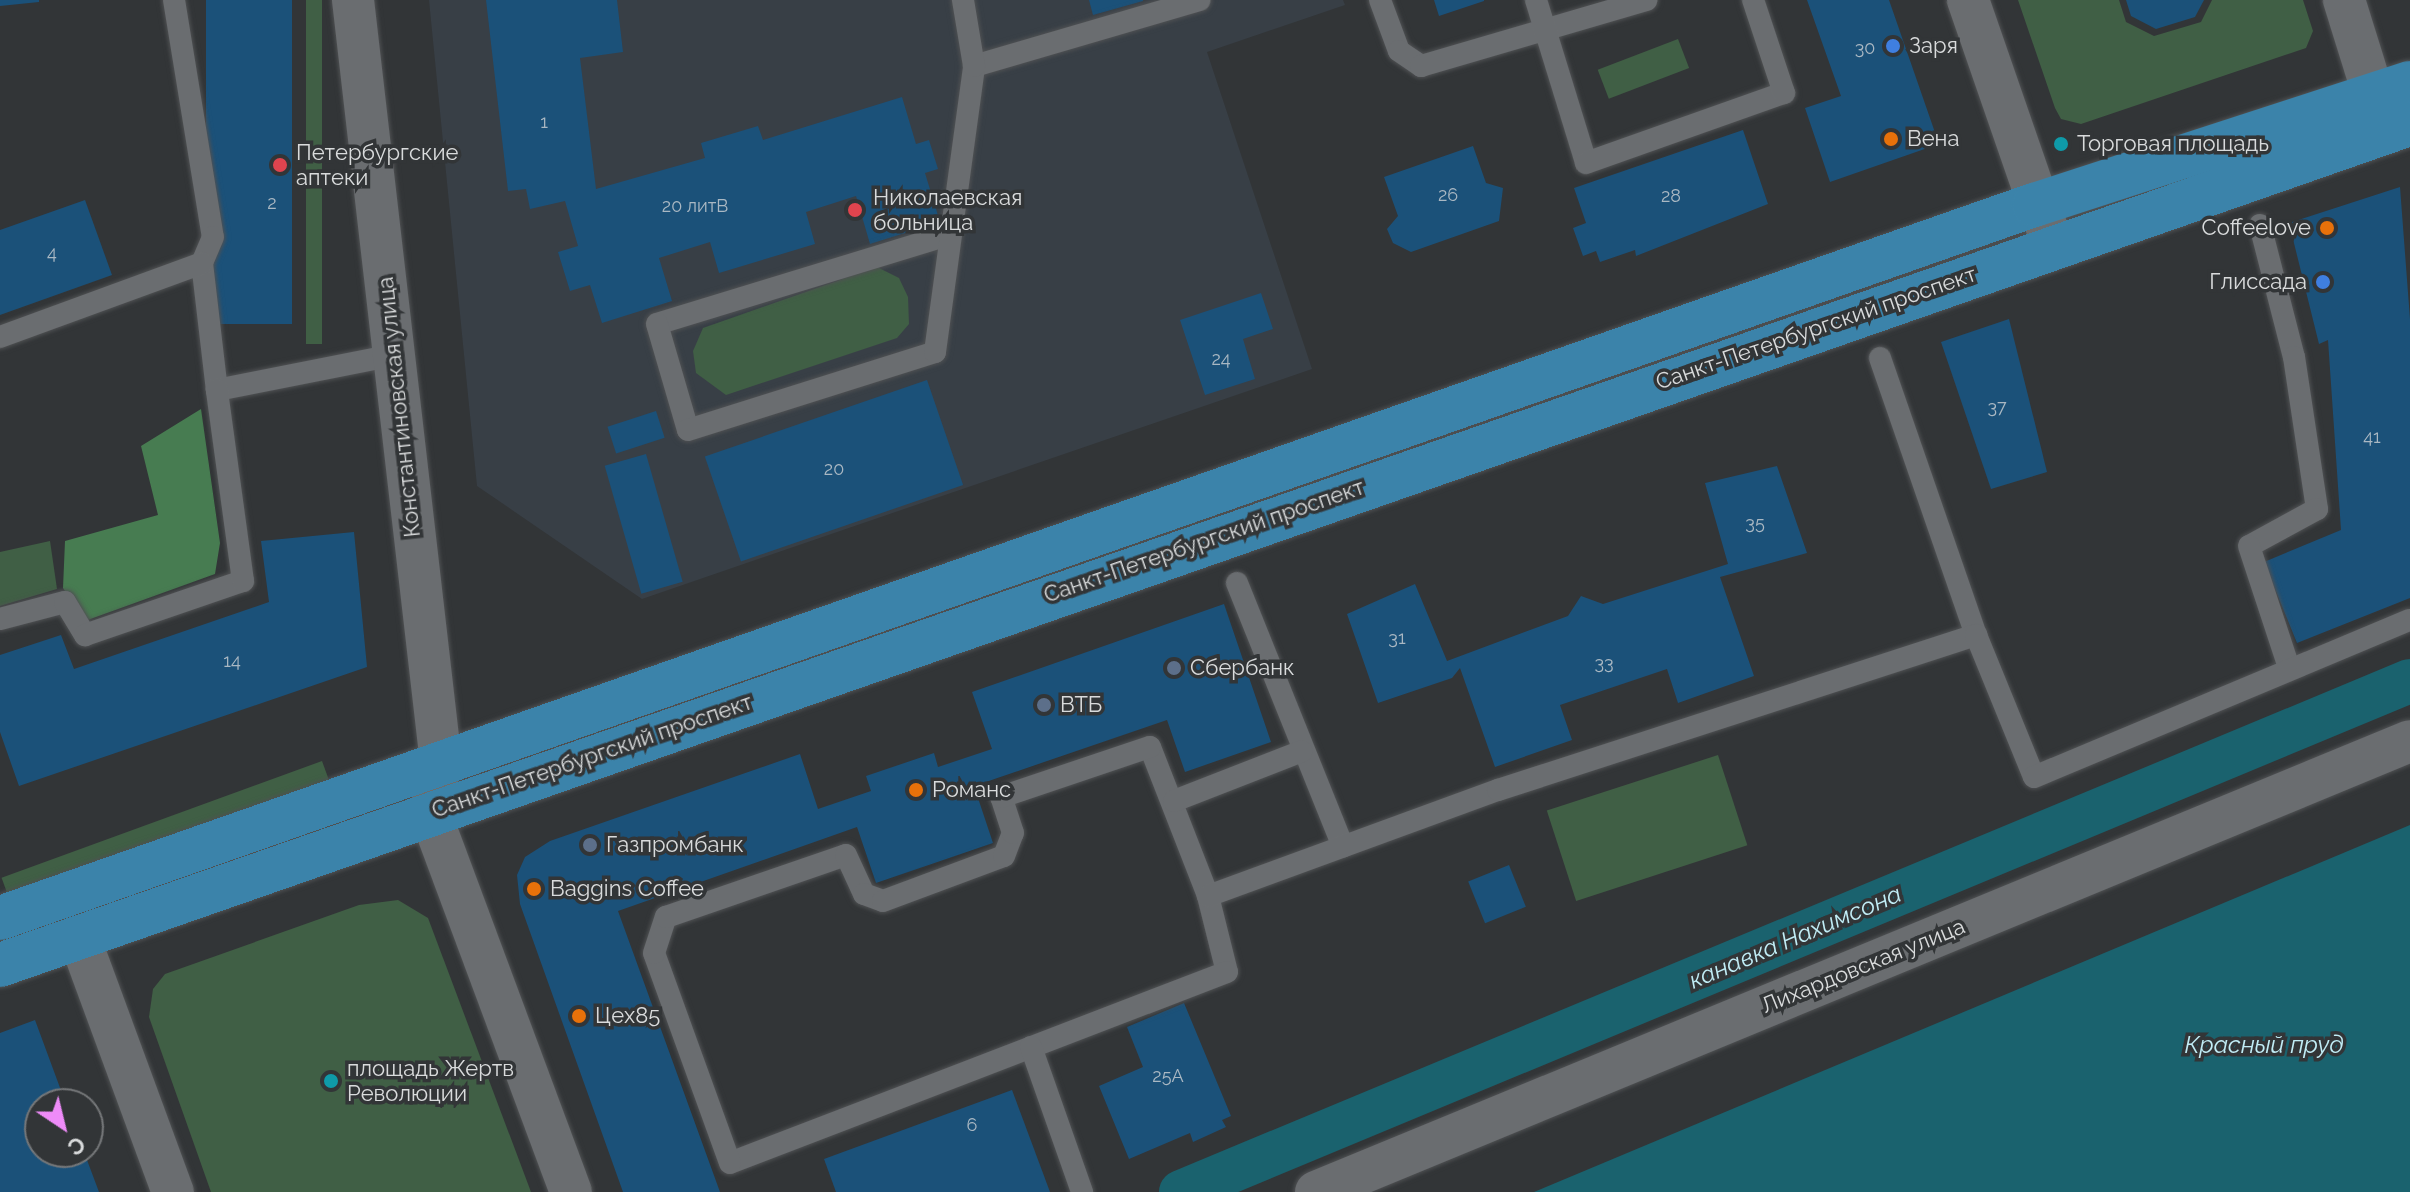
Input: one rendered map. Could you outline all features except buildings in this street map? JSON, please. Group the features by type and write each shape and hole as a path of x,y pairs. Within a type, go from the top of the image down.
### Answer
{"main road":[{"name":"Санкт-Петербургский проспект","path":"0,918 2034,205 2400,114"},
{"name":"Санкт-Петербургский проспект","path":"0,965 2053,245 2400,114"}],"street":[{"name":"Константиновская улица","path":"353,0 441,763 430,813"},
{"path":"1968,0 2034,205 2053,245"},
{"path":"2344,0 2400,114"},
{"name":"Лихардовская улица","path":"1316,1192 2410,741"},
{"path":"430,813 571,1192"},
{"path":"79,937 173,1192"}],"lane":[{"path":"0,619 65,602 85,635 243,581 202,263 213,237 174,0"},
{"path":"948,235 657,324 688,430 935,352 948,235 974,66 963,0"},
{"path":"974,66 1200,0"},
{"path":"1380,0 1399,51 1421,66 1647,0"},
{"path":"1536,0 1586,163 1784,93 1753,0"},
{"path":"2260,225 2294,357 2317,509 2249,546 2289,668"},
{"path":"0,337 202,263"},
{"path":"217,390 393,355"},
{"path":"1880,358 1976,635 2034,777 2410,620"},
{"path":"1237,583 1343,847"},
{"path":"1208,896 1343,847 1976,635"},
{"path":"1150,747 1174,801 1208,896 1227,972 730,1163 654,953 666,917 846,855 864,894 883,901 1004,856 1013,833 1001,797 1150,747"},
{"path":"1174,801 1302,751"},
{"path":"65,895 79,937"},
{"path":"1031,1047 1082,1192"}],"shaded area":[{"name":"Николаевская больница","path":"429,0 1343,0 1345,5 1207,52 1312,369 642,599 477,486"}],"green space":[{"path":"306,0 322,0 322,344 306,344"},
{"path":"2018,0 2119,0 2126,22 2154,36 2201,22 2212,0 2303,0 2313,31 2306,48 2081,124 2061,119 2055,108"},
{"path":"1678,39 1689,68 1609,99 1598,70"},
{"path":"877,267 899,278 908,297 909,324 897,338 726,395 696,373 693,351 703,328"},
{"path":"201,409 220,543 215,574 85,621 63,588 65,541 158,515 141,446"},
{"path":"50,541 57,589 0,606 0,552"},
{"path":"1718,755 1747,845 1576,901 1547,811"},
{"path":"322,761 329,780 8,896 2,878"},
{"name":"площадь Жертв Революции","path":"398,900 428,918 531,1192 211,1192 149,1017 153,989 165,974 359,905"}],"water":[{"name":"Красный пруд","path":"2410,825 2410,1192 1534,1192"}],"waterway":[{"name":"канавка Нахимсона","path":"1181,1192 2410,681"}],"place":[{"name":"Заря","path":"1893,46"},
{"name":"Вена","path":"1891,139"},
{"name":"Торговая площадь","path":"2061,144"},
{"name":"Петербургские аптеки","path":"280,165"},
{"name":"Николаевская больница","path":"855,210"},
{"name":"Cоffeelove","path":"2327,228"},
{"name":"Глиссада","path":"2323,282"},
{"name":"Сбербанк","path":"1174,668"},
{"name":"ВТБ","path":"1044,705"},
{"name":"Романс","path":"916,790"},
{"name":"Газпромбанк","path":"590,845"},
{"name":"Baggins Coffee","path":"534,889"},
{"name":"Цех85","path":"579,1016"},
{"name":"площадь Жертв Революции","path":"331,1081"}]}
